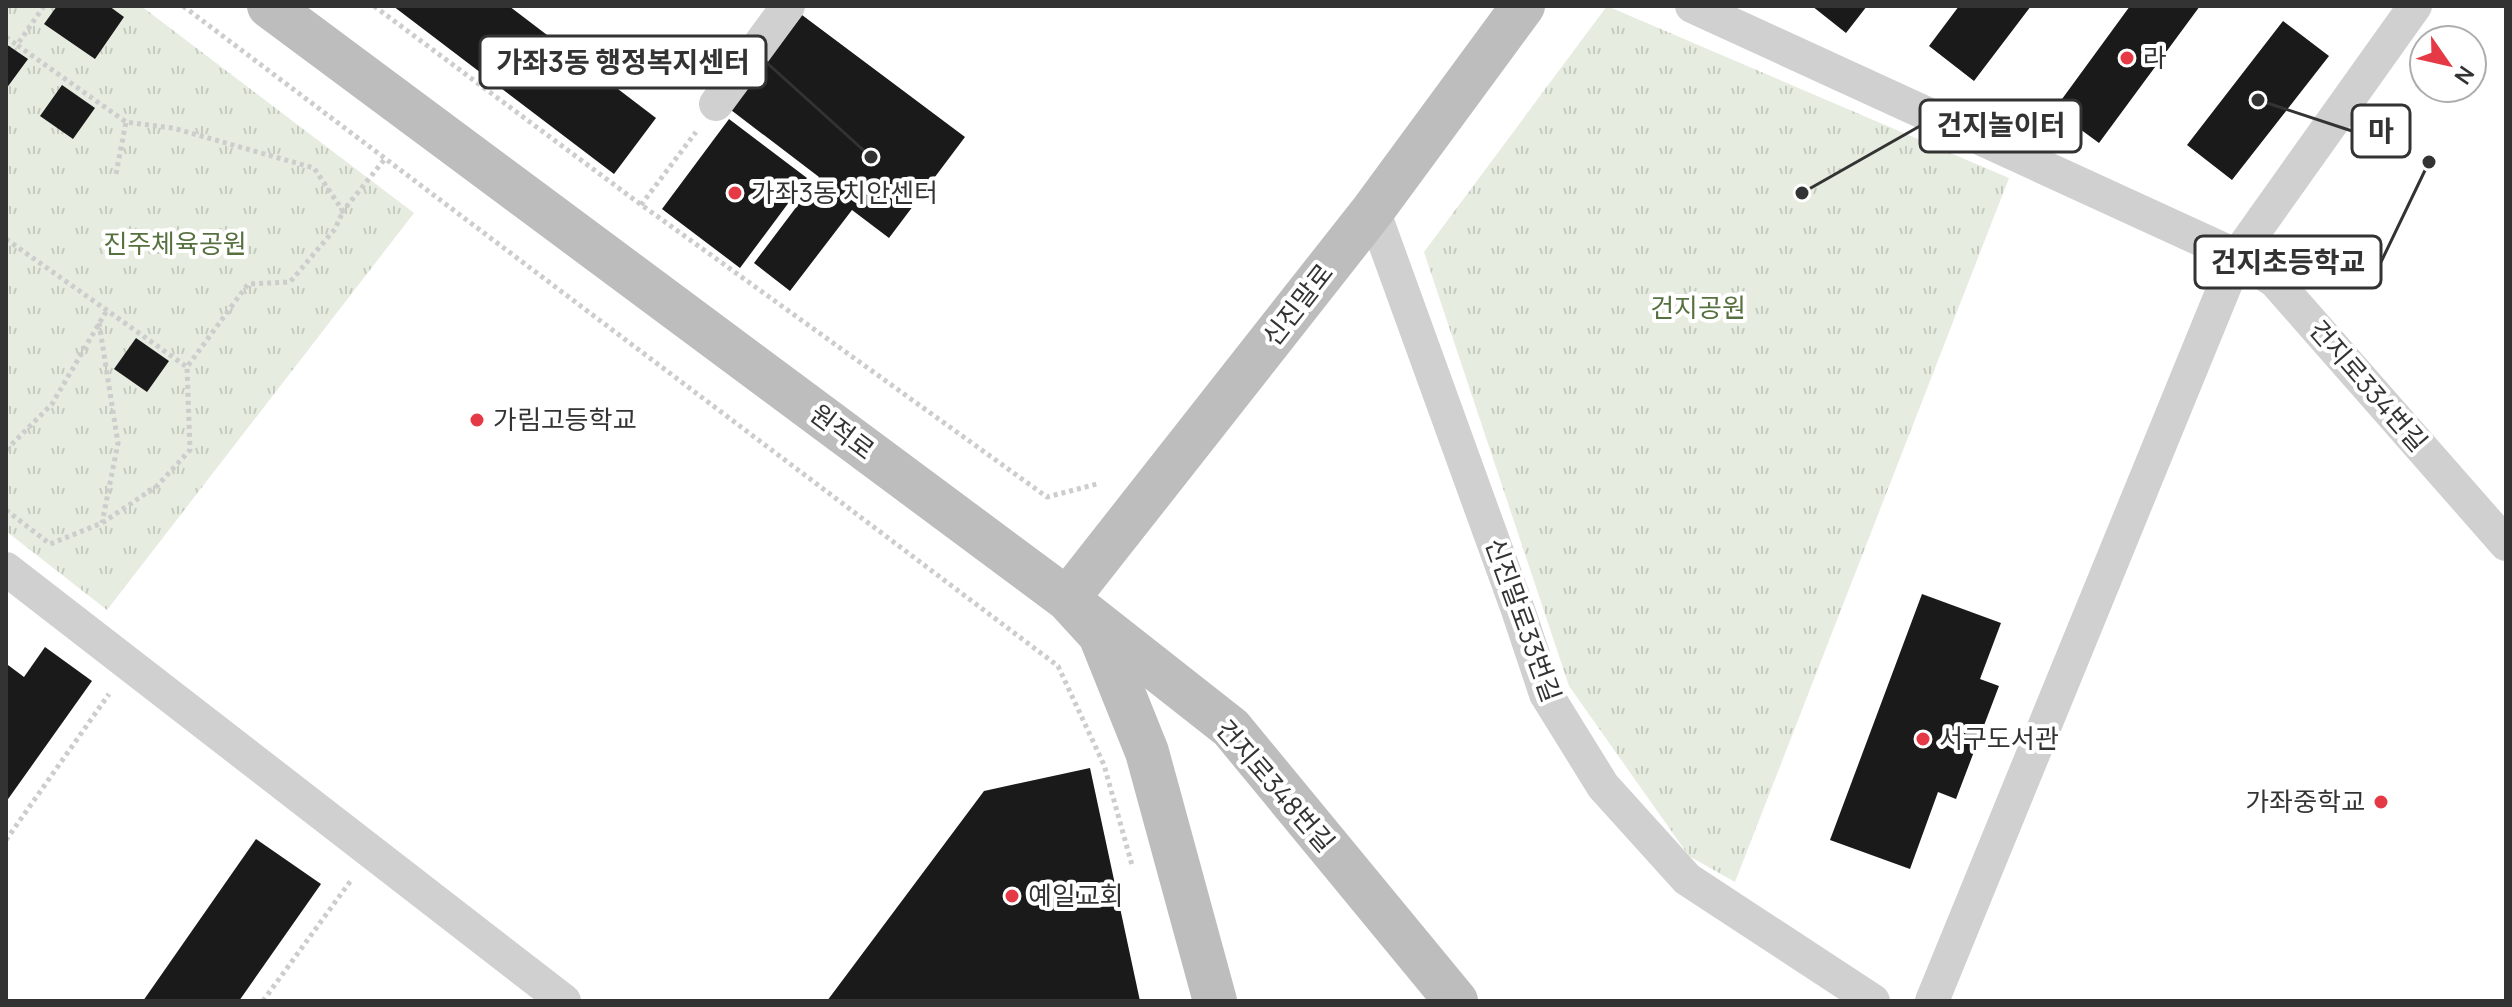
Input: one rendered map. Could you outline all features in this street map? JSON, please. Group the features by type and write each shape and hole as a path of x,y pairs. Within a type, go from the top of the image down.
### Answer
{"street":[{"name":"원적로","path":"269,6 1067,599 1100,635 1147,752 1215,1001"},
{"path":"716,104 788,6"},
{"name":"신진말로","path":"1067,599 1373,210 1523,6"},
{"name":"건지로334번길","path":"1692,6 2237,256 2275,281 2506,544"},
{"path":"1932,1001 2237,256 2415,6"},
{"name":"신진말로33번길","path":"1373,210 1546,694 1603,786 1687,879 1873,1001"},
{"path":"6,569 564,1001"},
{"name":"건지로348번길","path":"1067,599 1231,728 1456,1001"}],"path":[{"path":"17,45 44,6"},
{"path":"183,6 1058,666 1104,765 1133,868"},
{"path":"374,6 641,205 1047,497 1097,484"},
{"path":"6,37 126,122 173,128 314,168 343,211"},
{"path":"641,205 716,104"},
{"path":"116,174 126,122"},
{"path":"6,510 50,544 102,523 157,486 190,450 187,367 248,284 290,282 335,229 343,211 384,160"},
{"path":"6,239 187,367"},
{"path":"6,450 52,404 107,310"},
{"path":"99,323 118,443 102,523"},
{"path":"6,840 130,665"},
{"path":"263,1001 371,852"}],"green space":[{"name":"진주체육공원","path":"6,6 141,6 414,213 107,610 6,531"},
{"name":"건지공원","path":"1607,6 2009,178 1735,882 1689,856 1569,686 1424,252"}],"building":[{"path":"57,6 109,6 124,17 95,59 44,24"},
{"path":"393,6 509,6 656,118 614,174"},
{"path":"1812,6 1867,6 1846,33"},
{"path":"1959,6 2031,6 1974,81 1929,46"},
{"name":"라","path":"2130,6 2200,6 2099,143 2054,110"},
{"path":"802,15 965,137 889,238 852,210 790,291 754,263 819,177 731,110"},
{"path":"2283,21 2329,56 2232,180 2187,145"},
{"path":"6,44 28,59 6,89"},
{"path":"62,85 95,108 73,139 40,116"},
{"name":"가좌3동 치안센터","path":"729,119 807,178 740,268 662,209"},
{"path":"136,338 169,361 147,392 114,369"},
{"name":"서구도서관","path":"1922,594 2001,623 1980,679 1999,686 1956,799 1938,792 1910,869 1830,840"},
{"path":"45,647 92,681 6,802 6,668 8,665 24,677"},
{"name":"예일교회","path":"1090,768 1140,1001 827,1001 984,791"},
{"path":"256,839 321,884 239,1001 143,1001"}],"place":[{"name":"라","path":"2127,58"},
{"name":"마","path":"2258,100"},
{"name":"가좌3동 행정복지센터","path":"871,157"},
{"name":"건지초등학교","path":"2429,162"},
{"name":"가좌3동 치안센터","path":"735,193"},
{"name":"건지놀이터","path":"1802,193"},
{"name":"가림고등학교","path":"477,420"},
{"name":"서구도서관","path":"1923,739"},
{"name":"가좌중학교","path":"2381,802"},
{"name":"예일교회","path":"1012,896"}]}
